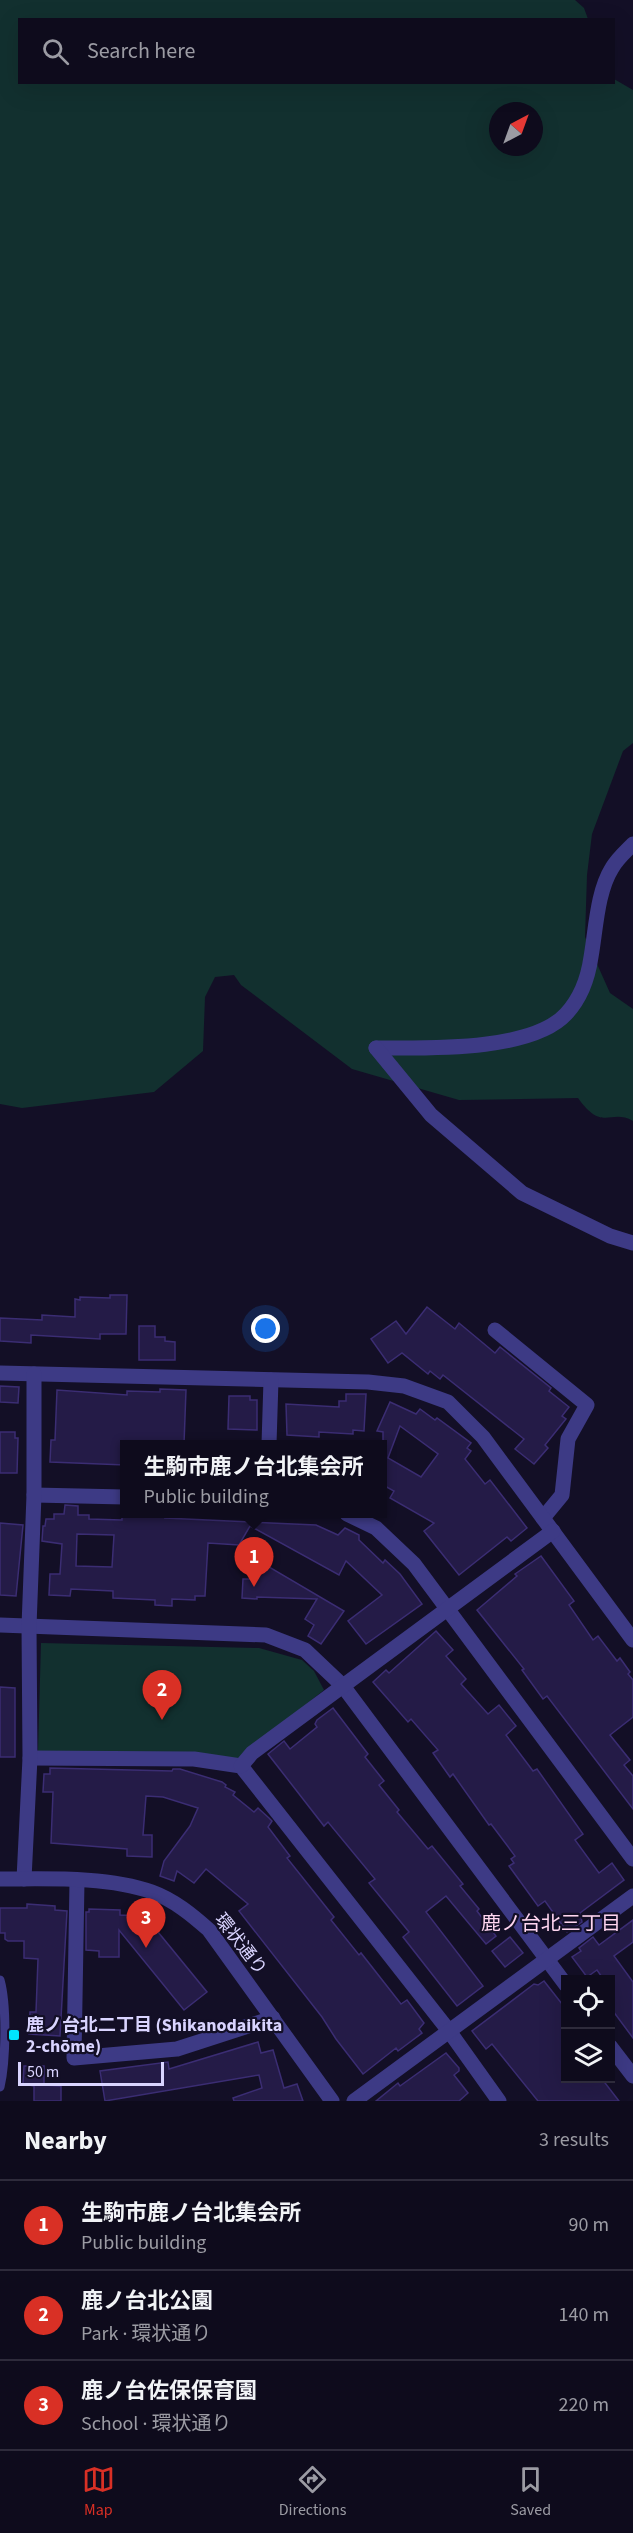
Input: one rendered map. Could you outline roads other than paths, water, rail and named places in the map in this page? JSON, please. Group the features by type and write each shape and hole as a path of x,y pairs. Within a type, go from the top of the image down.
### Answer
{"street":[{"path":"633,844 612,868 602,896 591,962 582,994 565,1016 535,1034 503,1042 429,1048 376,1048 431,1114 522,1193 610,1236 633,1243"},
{"path":"495,1330 587,1405 568,1439 562,1495 543,1518"},
{"path":"0,1373 368,1382 404,1386 448,1402 483,1437 633,1640"},
{"path":"24,1879 30,1758 29,1626 34,1495 34,1374"},
{"path":"269,1440 271,1380"},
{"path":"34,1495 120,1497"},
{"path":"355,1518 376,1528 395,1544 447,1609 633,1859"},
{"path":"241,1766 252,1753 553,1532"},
{"path":"0,1625 266,1635 305,1650 343,1686 561,1978"},
{"path":"30,1758 194,1759 241,1766 449,2031 500,2101"},
{"name":"環状通り","path":"0,1879 119,1883 153,1892 184,1908 209,1930 333,2101"},
{"path":"77,1881 74,2058 177,2049 273,2018"},
{"path":"354,2101 633,1896"},
{"path":"615,2053 633,2076"}],"lane":[{"path":"0,1980 3,1992 4,2046 0,2087"}],"place":[{"name":"生駒市鹿ノ台北集会所","path":"254,1587"},
{"name":"鹿ノ台北公園","path":"162,1720"},
{"name":"鹿ノ台佐保保育園","path":"146,1948"},
{"name":"鹿ノ台北二丁目 (Shikanodaikita 2-chōme)","path":"14,2035"}],"district":[{"name":"鹿ノ台北三丁目","path":"551,1923"}]}
